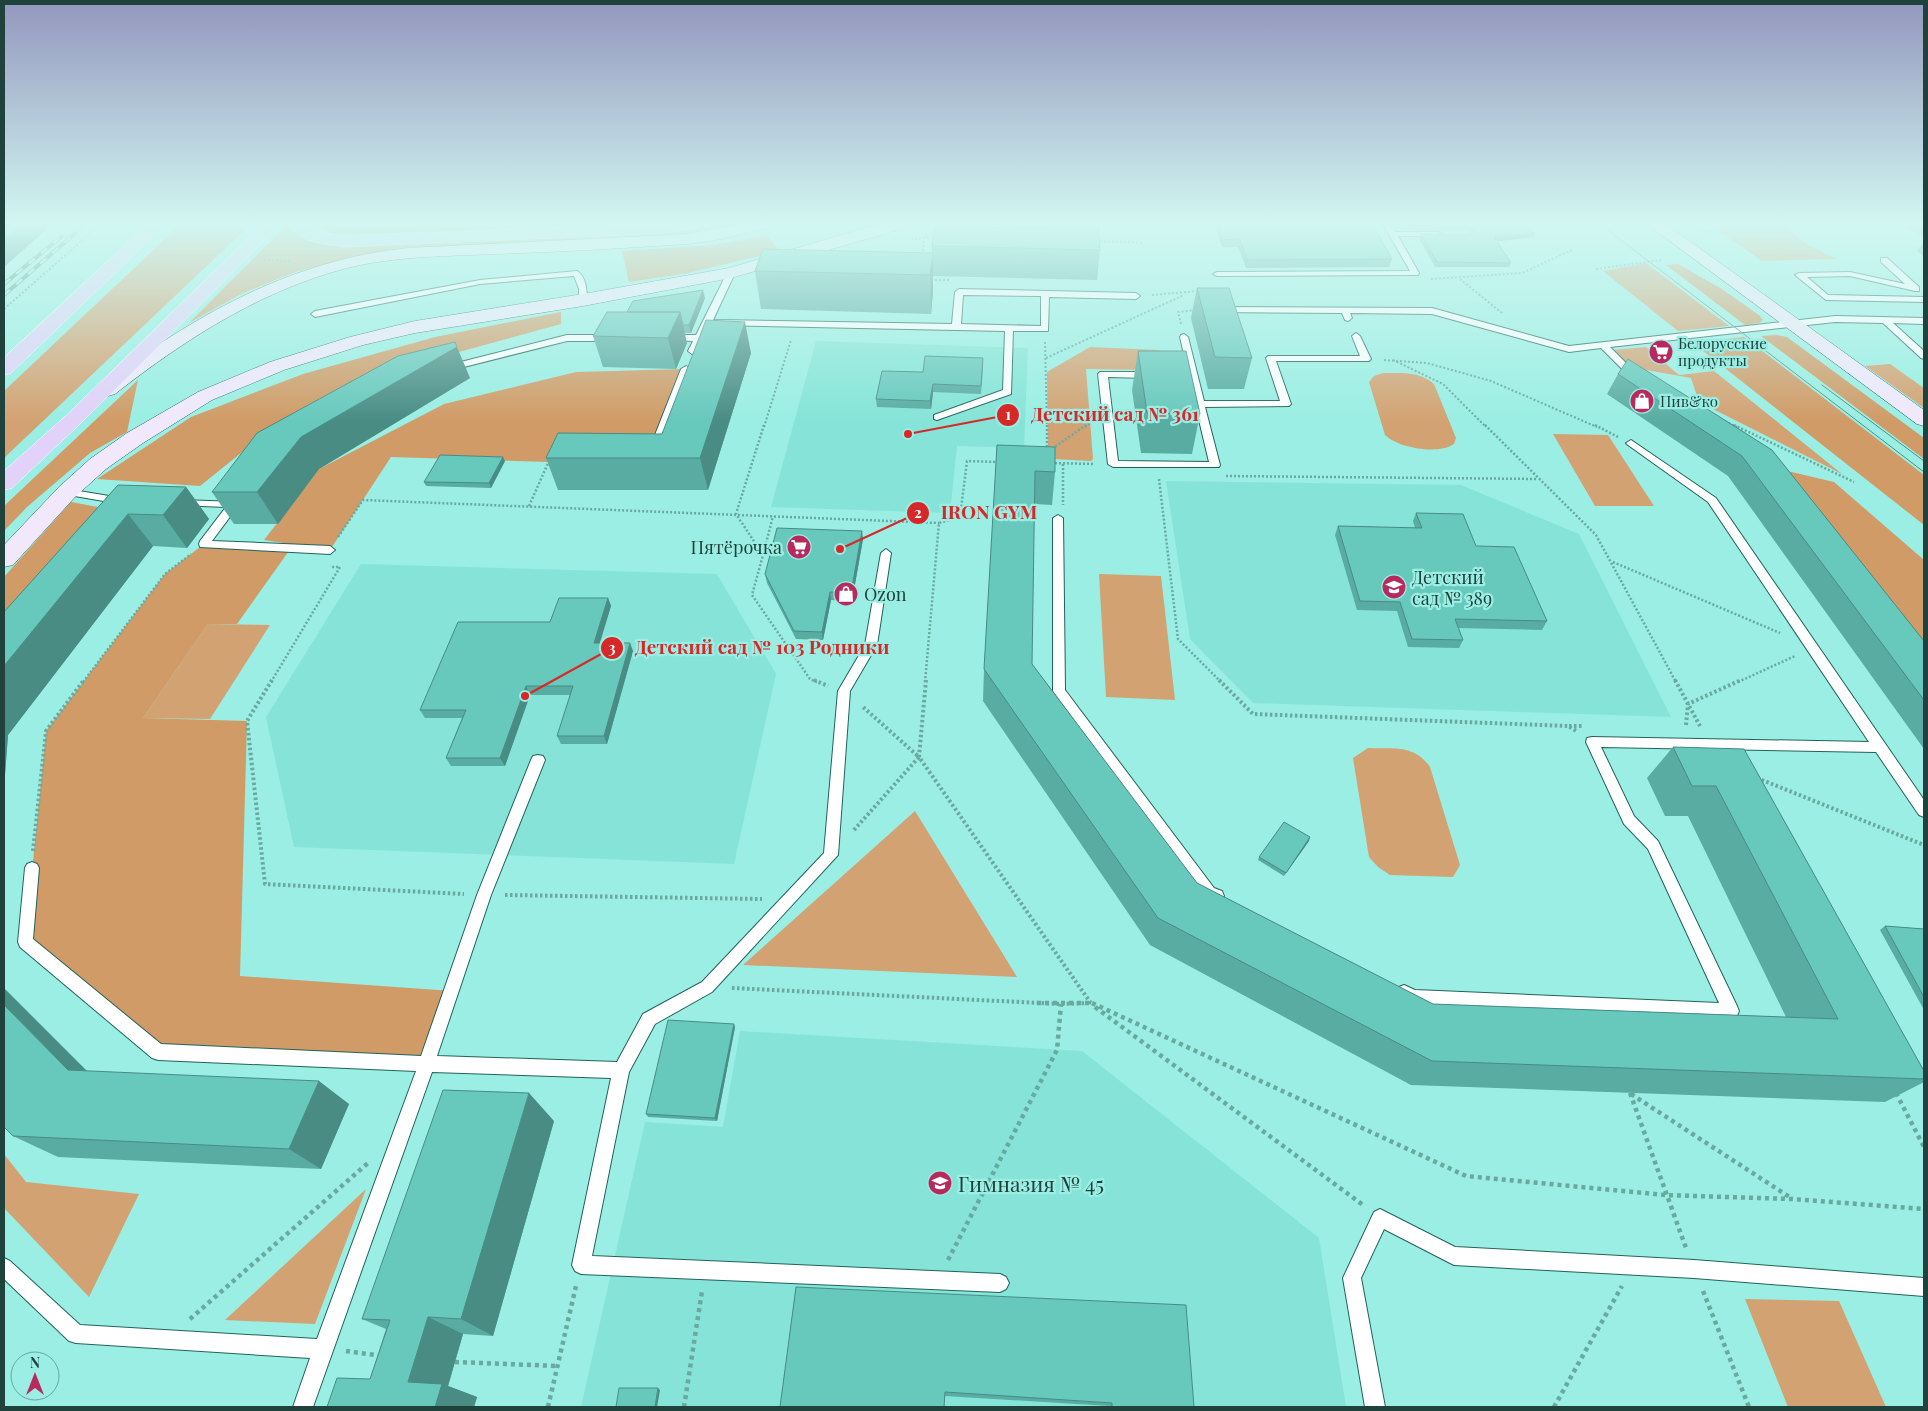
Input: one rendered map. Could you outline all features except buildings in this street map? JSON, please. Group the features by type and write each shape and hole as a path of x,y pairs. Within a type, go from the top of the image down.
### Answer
{"main road":[{"path":"4,369 88,290"},
{"path":"7,479 76,416 206,290"}],"street":[{"path":"76,416 155,353 206,320 269,290"},
{"path":"4,559 67,492 98,464 135,438 205,396 277,366 333,347 414,328 639,290"},
{"path":"1744,290 1924,420"}],"lane":[{"path":"315,314 440,290"},
{"path":"583,290 583,300"},
{"path":"692,351 723,290"},
{"path":"1817,290 1826,297 1924,298"},
{"path":"1916,290 1924,298"},
{"path":"956,327 959,292 1136,296"},
{"path":"708,322 1045,329 1045,294"},
{"path":"1204,310 1347,314 1432,311 1569,349 1834,319 1924,321"},
{"path":"1885,320 1924,356"},
{"path":"937,417 1008,392 1009,328"},
{"path":"1184,336 1215,465 1113,464 1103,374 1193,375"},
{"path":"1200,404 1286,404 1271,358 1366,358 1356,336"},
{"path":"437,370 567,338 623,338"},
{"path":"661,338 699,338"},
{"path":"1604,346 1639,380"},
{"path":"656,445 686,369"},
{"path":"1631,443 1712,500 1924,811"},
{"path":"67,492 131,502"},
{"path":"169,503 237,500 204,544"},
{"path":"1058,518 1059,691 1209,892 1226,901"},
{"path":"204,544 330,550"},
{"path":"886,553 871,645 844,691 832,855 707,987 649,1019 621,1070 581,1266 1000,1283"},
{"path":"1395,988 1412,997 1731,1010 1653,845 1629,820 1592,742 1880,747"},
{"path":"302,1407 403,1132 484,895 538,760"},
{"path":"32,868 25,942 158,1052 426,1064 621,1070"},
{"path":"1375,1407 1352,1278 1380,1218 1454,1256 1694,1269 1924,1287"},
{"path":"4,1270 76,1334 323,1349"}],"path":[{"path":"4,309 26,290"},
{"path":"1474,290 1504,315"},
{"path":"1046,358 1187,294"},
{"path":"1184,336 1178,312 1204,310"},
{"path":"1045,329 1047,457"},
{"path":"736,514 792,340 782,339"},
{"path":"1366,358 1427,363 1491,381 1576,416 1631,443"},
{"path":"1394,360 1443,384 1596,535 1710,744"},
{"path":"1047,452 1107,412"},
{"path":"1719,418 1854,482"},
{"path":"529,506 552,454"},
{"path":"789,900 484,895 265,884 246,721 340,568 319,566 363,500 939,523 960,517 967,460 1002,462"},
{"path":"1047,463 1113,464"},
{"path":"1058,518 1063,507 1063,464"},
{"path":"1159,476 1178,639 1253,714 1588,726"},
{"path":"1218,476 1538,479"},
{"path":"736,514 763,555"},
{"path":"773,516 752,595 810,679 844,691 919,757 1090,1002 1380,1218"},
{"path":"832,855 919,757 939,523"},
{"path":"32,868 46,731 165,574 204,544"},
{"path":"1612,562 1814,647"},
{"path":"1688,704 1814,647"},
{"path":"1686,729 1688,704"},
{"path":"1568,726 1592,742"},
{"path":"1755,777 1924,845"},
{"path":"707,987 1061,1004 1090,1002 1466,1176 1665,1195 1792,1200 1924,1209"},
{"path":"937,1280 1057,1050 1061,1004"},
{"path":"1892,1086 1924,1147"},
{"path":"1749,1407 1665,1195 1630,1093 1792,1200"},
{"path":"165,1340 373,1158"},
{"path":"548,1407 581,1266"},
{"path":"1554,1407 1616,1300 1630,1267"},
{"path":"684,1407 706,1271"},
{"path":"323,1349 390,1357"},
{"path":"455,1362 558,1366"}],"shaded area":[{"path":"111,290 181,290 4,458 4,391"},
{"path":"222,290 251,290 241,294 189,323"},
{"path":"1627,290 1681,290 1729,326 1678,331"},
{"path":"1699,290 1723,290 1763,320 1759,323 1745,325"},
{"path":"561,312 561,324 426,361 261,437 200,486 97,479 191,417 303,374 435,337"},
{"path":"1777,335 1787,337 1924,438 1924,459 1761,336"},
{"path":"1744,337 1924,475 1924,525 1693,343"},
{"path":"816,341 1028,348 1024,448 957,446 950,513 771,507"},
{"path":"1090,347 1159,350 1163,352 1158,370 1086,369 1093,459 1091,461 1053,459 1048,456 1047,372"},
{"path":"1646,347 1679,375 1714,371 1842,474 1699,402 1691,378 1630,367 1612,350"},
{"path":"1890,364 1924,388 1924,408 1865,366"},
{"path":"686,369 656,445 549,462 391,457 330,550 264,540 319,469 444,404 576,372"},
{"path":"1383,373 1416,375 1434,384 1456,438 1454,444 1438,449 1418,448 1391,440 1385,435 1369,382 1374,376"},
{"path":"138,380 127,432 90,453 27,507 4,531 4,506"},
{"path":"1553,434 1608,435 1654,506 1595,506"},
{"path":"1783,470 1834,482 1924,560 1924,646"},
{"name":"Детский сад № 389","path":"1166,481 1461,485 1579,534 1671,717 1253,703 1190,639"},
{"path":"71,502 114,510 4,620 4,577"},
{"path":"204,544 291,548 237,624 208,624 143,718 247,721 240,976 452,991 426,1064 158,1052 25,942 46,731 165,574"},
{"path":"361,564 717,574 776,674 734,864 294,847 266,717"},
{"path":"1099,574 1161,576 1175,700 1106,697"},
{"path":"208,624 270,625 210,719 143,718"},
{"path":"1368,748 1395,748 1410,751 1417,754 1430,767 1460,865 1453,877 1390,875 1378,867 1369,857 1353,758"},
{"path":"915,811 1017,977 743,965"},
{"name":"Гимназия № 45","path":"740,1031 1082,1051 1319,1238 1346,1407 581,1407 645,1122 723,1127"},
{"path":"4,1154 26,1182 139,1194 89,1297 4,1208"},
{"path":"366,1189 315,1324 225,1320"},
{"path":"1745,1299 1839,1301 1886,1407 1788,1407"}],"tram line":[{"path":"1686,290 1924,472"},
{"path":"1822,385 1924,461"}],"railway":[{"path":"4,295 10,290"}],"place":[{"name":"Белорусские продукты","path":"1661,352"},
{"name":"Пив&ко","path":"1642,401"},
{"name":"Детский сад № 361","path":"908,434"},
{"name":"Пятёрочка","path":"799,547"},
{"name":"IRON GYM","path":"840,549"},
{"name":"Детский сад № 389","path":"1394,587"},
{"name":"Ozon","path":"846,594"},
{"name":"Детский сад № 103 Родники","path":"525,696"},
{"name":"Гимназия № 45","path":"940,1183"}]}
